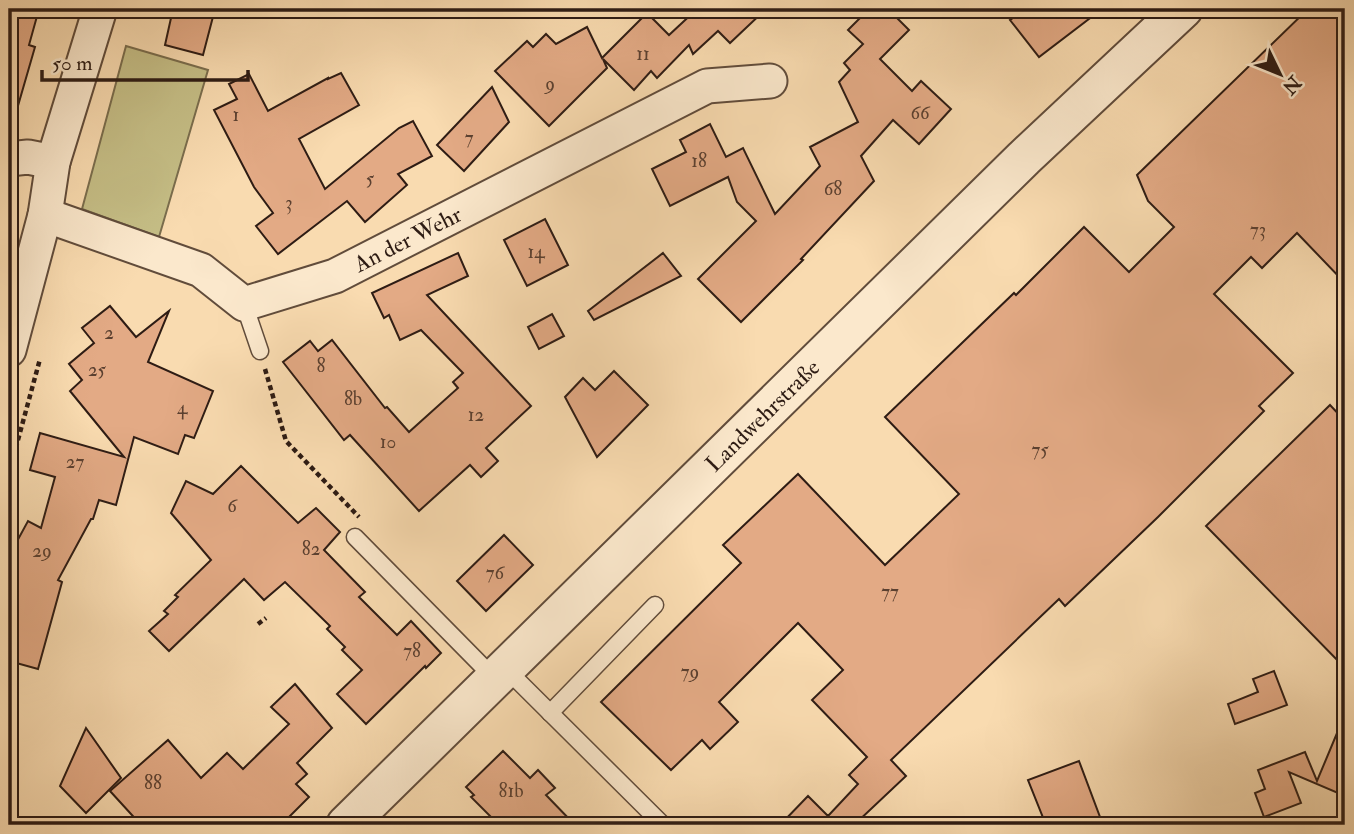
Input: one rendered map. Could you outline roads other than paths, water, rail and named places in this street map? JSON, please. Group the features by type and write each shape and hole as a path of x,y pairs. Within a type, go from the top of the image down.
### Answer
{"street":[{"path":"9,350 45,215 53,162 100,9"},
{"name":"Landwehrstraße","path":"346,825 1024,158 1183,9"},
{"name":"An der Wehr","path":"243,304 335,276 707,86 770,81"},
{"path":"9,159 28,157 53,162"},
{"path":"45,215 201,270 243,304"}],"lane":[{"path":"243,304 260,351"},
{"path":"355,537 499,673 550,713 663,825"},
{"path":"550,713 655,605"}]}
